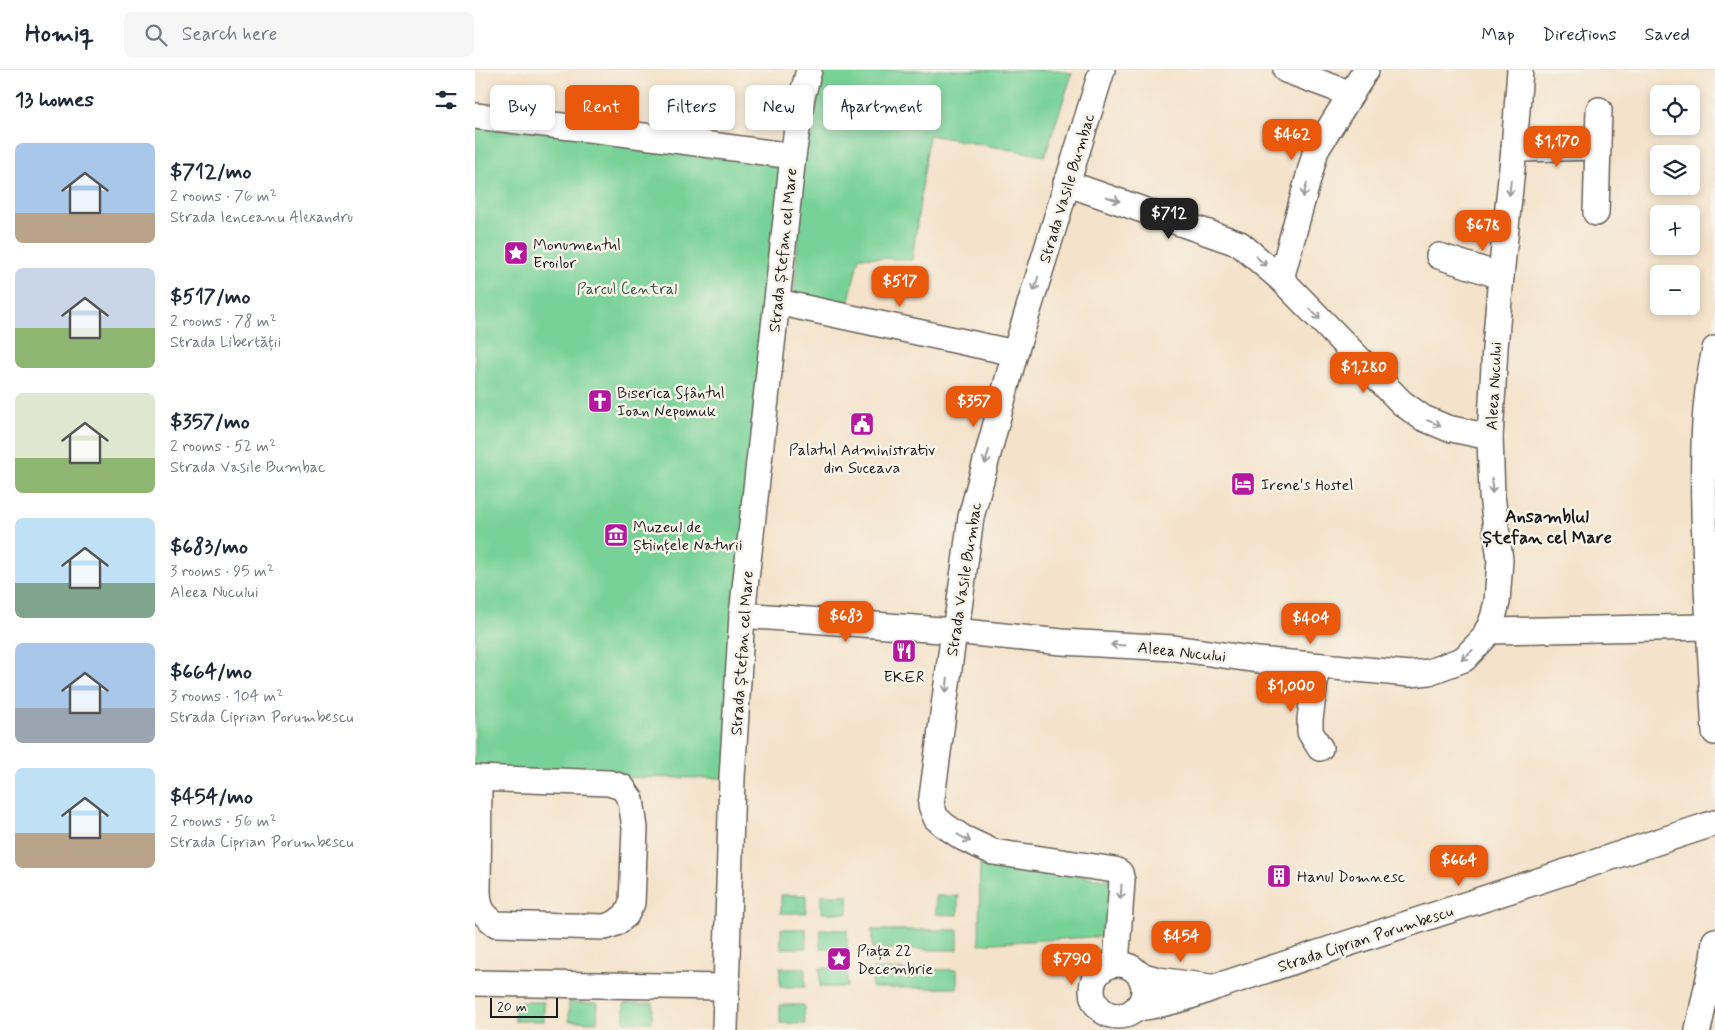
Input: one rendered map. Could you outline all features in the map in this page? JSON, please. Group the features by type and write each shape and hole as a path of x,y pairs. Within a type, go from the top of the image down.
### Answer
{"street":[{"name":"Strada Ștefan cel Mare","path":"725,1030 732,778 742,615 793,156 802,97 809,70"},
{"name":"Strada Vasile Bumbac","path":"1102,70 1015,353 971,517 959,608 953,631 931,805 936,818 963,838 993,852 1115,870 1120,873 1122,881 1116,964"},
{"path":"1286,70 1351,94"},
{"path":"1281,279 1316,150 1366,70"},
{"name":"Aleea Nucului","path":"742,615 953,631 1062,642 1174,648 1258,660 1410,674 1429,672 1464,659 1485,637 1497,602 1500,560 1492,494 1490,437 1501,276 1515,149 1520,70"},
{"path":"1595,213 1599,110"},
{"path":"475,116 793,156"},
{"path":"1515,149 1598,147"},
{"path":"1067,183 1240,244 1281,279 1402,403 1423,418 1447,428 1490,437"},
{"path":"1439,256 1501,276"},
{"path":"777,302 1015,353"},
{"path":"1715,349 1705,419 1703,453 1706,574 1715,732"},
{"path":"1487,631 1709,627"},
{"path":"1317,666 1310,732 1320,748"},
{"path":"477,778 567,780 609,783 622,787 631,800 635,828 632,903 626,915 605,927 496,924 488,918 479,908 477,892 477,778"},
{"name":"Strada Ciprian Porumbescu","path":"1137,1008 1163,1005 1187,998 1215,987 1715,823"},
{"path":"1698,1030 1715,941"},
{"path":"1116,964 1133,968 1140,975 1144,983 1145,992 1142,1001 1129,1014 1121,1016 1111,1023 1093,997 1092,988 1095,979 1107,966 1116,964"},
{"name":"Strada Ciprian Porumbescu","path":"1140,975 1158,980 1215,987"},
{"path":"475,983 726,987"}],"green space":[{"path":"810,70 1060,70 1072,74 1045,156 929,135 912,260 859,257 848,305 794,294 806,130 813,130 813,85 809,85"},
{"name":"Parcul Central","path":"475,116 490,118 490,130 555,130 555,126 565,127 565,130 586,130 793,156 732,778 475,777"},
{"path":"980,862 1112,880 1109,936 979,944"},
{"path":"781,895 806,895 806,913 781,913"},
{"path":"821,895 848,895 848,913 821,913"},
{"path":"936,896 958,896 958,915 936,914"},
{"path":"781,929 806,929 806,948 781,948"},
{"path":"821,929 847,930 847,949 820,948"},
{"path":"872,930 958,930 958,950 872,949"},
{"path":"780,968 805,968 805,987 780,987"},
{"path":"820,968 847,969 847,987 820,987"},
{"path":"872,969 957,970 957,988 872,988"},
{"path":"515,1002 544,1002 544,1021 515,1021"},
{"path":"569,1002 598,1003 597,1022 569,1021"},
{"path":"624,1003 653,1003 652,1022 624,1022"},
{"path":"780,1005 804,1005 805,1024 780,1023"}],"place":[{"name":"Monumentul Eroilor","path":"516,253"},
{"name":"Biserica Sfântul Ioan Nepomuk","path":"600,401"},
{"name":"Palatul Administrativ din Suceava","path":"862,424"},
{"name":"Irene's Hostel","path":"1243,484"},
{"name":"Muzeul de Științele Naturii","path":"616,535"},
{"name":"EKER","path":"904,651"},
{"name":"Hanul Domnesc","path":"1279,876"},
{"name":"Piața 22 Decembrie","path":"839,959"}],"district":[{"name":"Ansamblul Ștefan cel Mare","path":"1547,526"}]}
